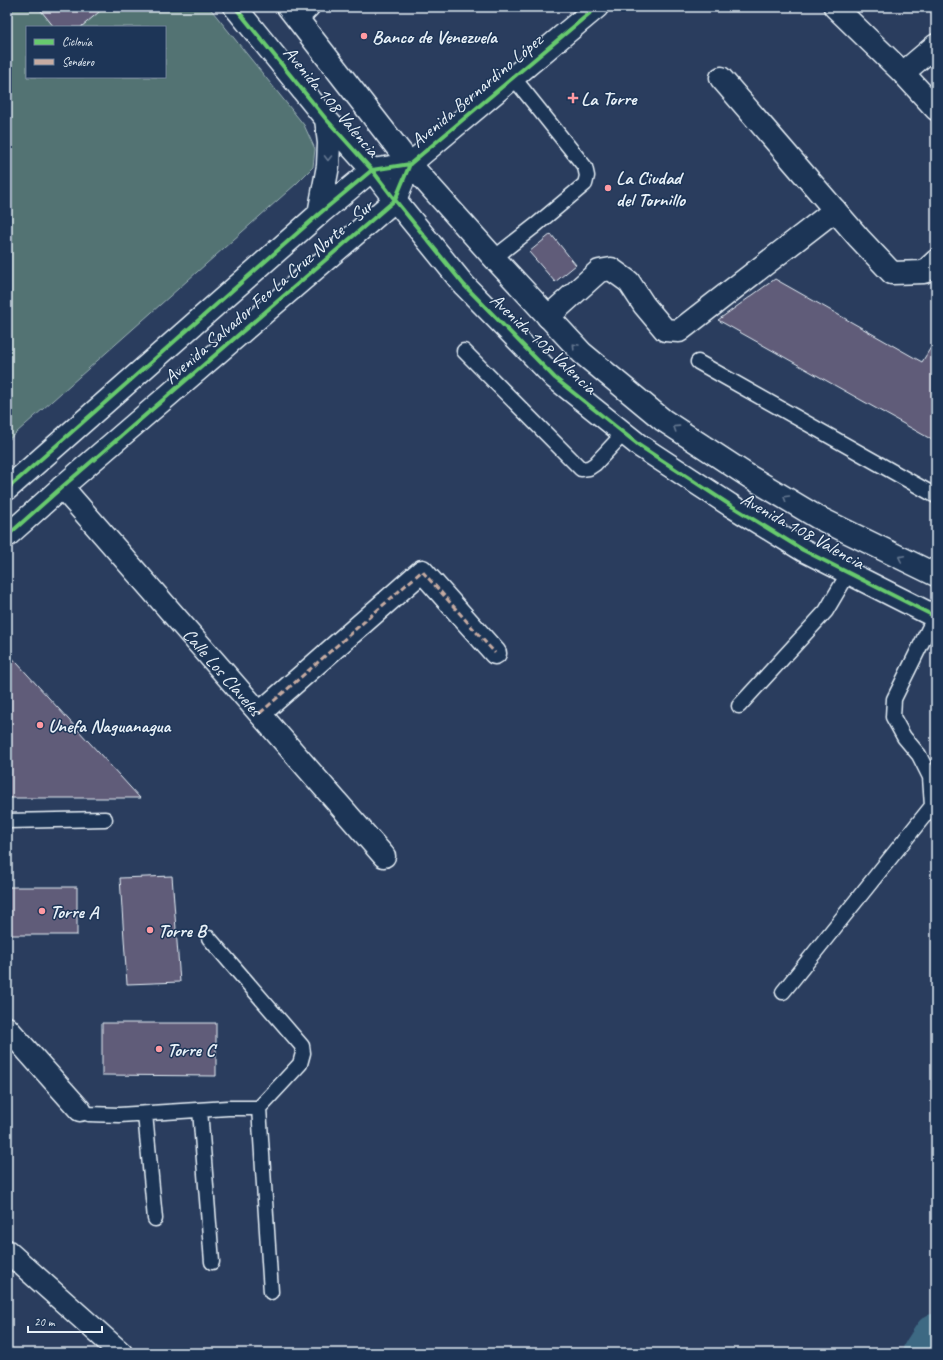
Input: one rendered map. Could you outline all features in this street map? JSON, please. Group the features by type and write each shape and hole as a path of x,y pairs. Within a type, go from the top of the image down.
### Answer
{"street":[{"name":"Avenida 108 Valencia","path":"235,7 326,119 372,170 464,285 555,378 640,446 737,509 803,550 936,616"},
{"name":"Avenida Bernardino López","path":"410,164 596,7"},
{"path":"835,7 903,73 936,109"},
{"name":"Avenida 108 Valencia","path":"298,11 410,164 582,354 663,420 750,477 817,517 936,575"},
{"path":"903,73 936,45"},
{"path":"721,78 859,238 892,273 924,272 936,261"},
{"path":"319,214 328,166 326,119"},
{"name":"Avenida Salvador Feo La Cruz Norte - Sur","path":"7,489 319,214 372,170 410,164"},
{"name":"Avenida Salvador Feo La Cruz Norte - Sur","path":"7,536 395,200 410,164"},
{"path":"548,317 599,271 611,268 630,282 644,305 665,330 679,331 835,210"},
{"name":"Calle Los Claveles","path":"62,487 384,856"},
{"path":"260,713 422,571 495,653"},
{"path":"7,1028 80,1110"},
{"path":"7,1251 121,1353"}],"lane":[{"path":"494,258 585,184 587,176 585,167 513,77"},
{"path":"464,351 581,469 589,468 594,464 624,433"},
{"path":"698,362 936,496"},
{"path":"739,706 826,611 849,572"},
{"path":"782,992 932,806 930,777 919,755 904,737 894,718 894,699 936,616"},
{"path":"7,821 105,819"},
{"path":"80,1110 89,1114 102,1115 259,1108 300,1064 303,1053 302,1046 209,938"},
{"path":"259,1108 271,1292"},
{"path":"200,1110 212,1262"},
{"path":"145,1114 155,1219"}],"green space":[{"path":"7,7 209,7 304,125 315,149 313,167 296,184 7,441"}],"building":[{"path":"38,7 105,7 82,26 53,26"},
{"path":"551,234 576,265 555,282 529,252"},
{"path":"775,279 922,362 936,339 936,442 718,320"},
{"name":"Unefa Naguanagua","path":"7,652 140,798 7,798"},
{"name":"Torre B","path":"172,876 180,982 127,984 120,878"},
{"name":"Torre A","path":"7,887 77,887 77,935 7,935"},
{"name":"Torre C","path":"102,1023 216,1023 216,1076 102,1075"}],"waterway":[{"path":"925,1353 936,1336"}],"marked path":[{"path":"260,713 422,571 495,653"}],"cycle path":[{"path":"235,7 326,119 372,170 464,285 555,378 640,446 730,505 803,550 936,617"},
{"path":"7,536 395,200 410,164 597,7"},
{"path":"7,489 319,214 372,170 410,164"}],"place":[{"name":"Banco de Venezuela","path":"364,36"},
{"name":"La Torre","path":"573,98"},
{"name":"La Ciudad del Tornillo","path":"608,188"},
{"name":"Unefa Naguanagua","path":"40,725"},
{"name":"Torre A","path":"42,911"},
{"name":"Torre B","path":"150,930"},
{"name":"Torre C","path":"159,1049"}]}
